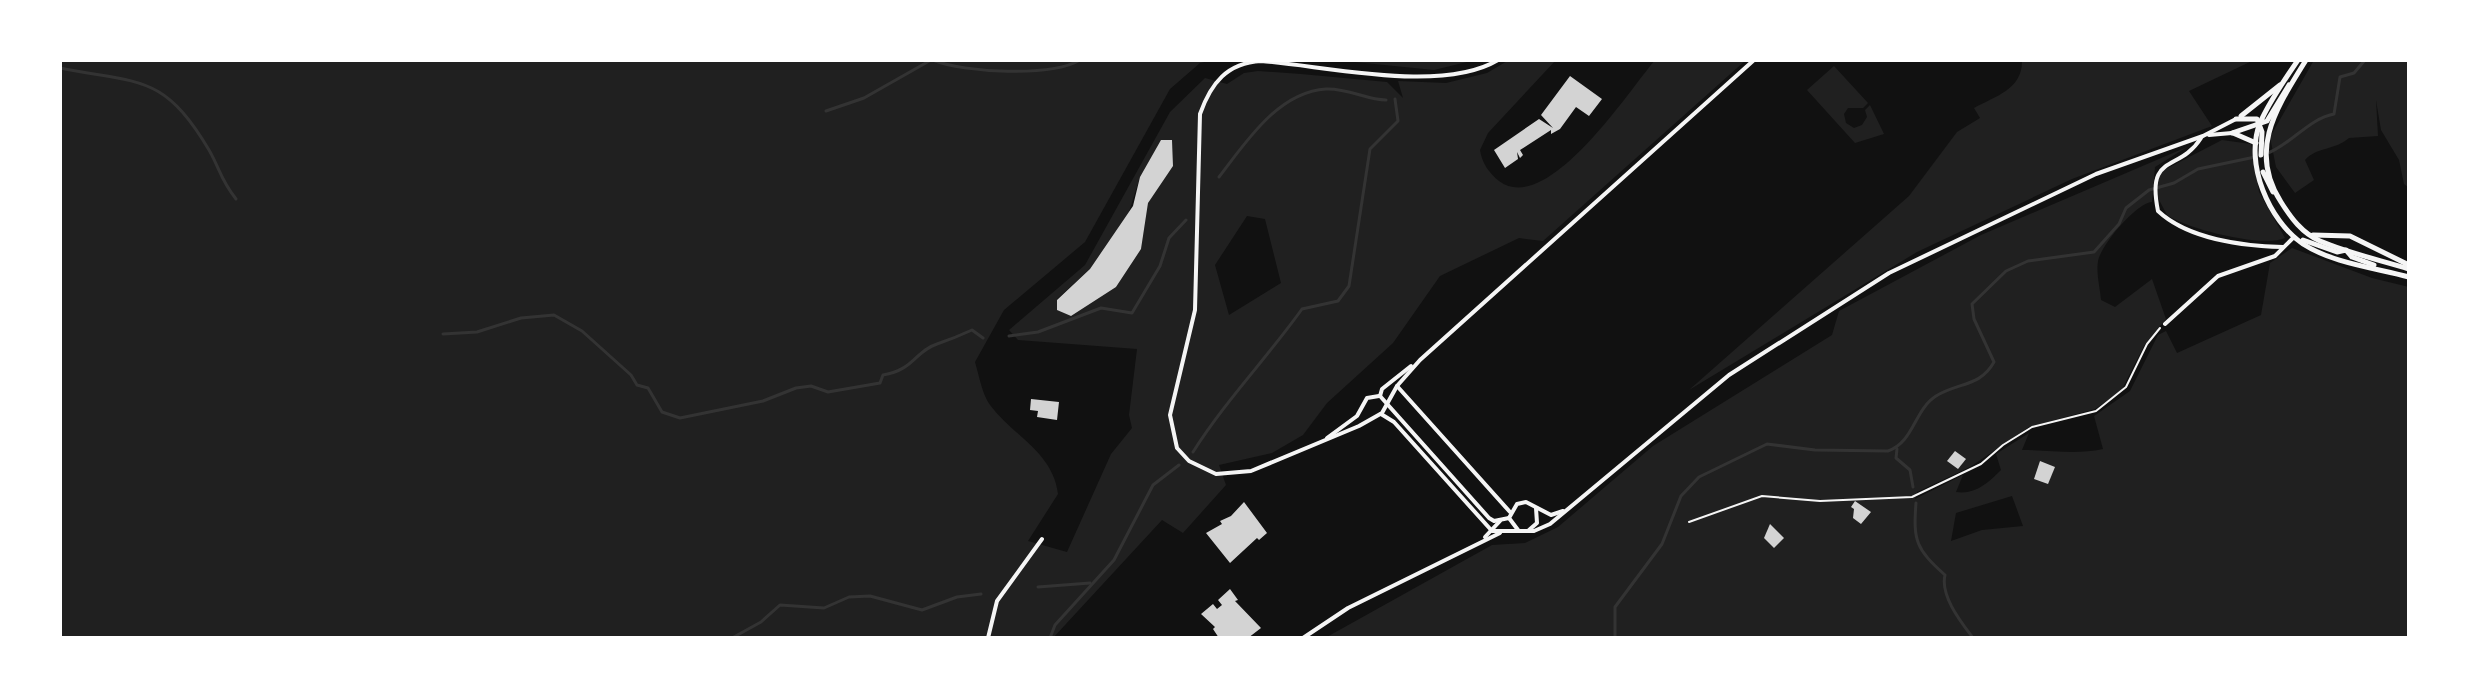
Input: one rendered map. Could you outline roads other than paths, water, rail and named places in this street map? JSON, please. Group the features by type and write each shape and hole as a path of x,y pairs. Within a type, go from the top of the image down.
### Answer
{"street":[{"path":"1498,60 1455,76 1428,77 1251,62 1229,70 1207,93 1200,114 1197,147 1195,310 1172,398 1171,429 1177,448 1189,461 1216,474 1251,471 1381,414 1389,418 1492,531 1502,533"},
{"path":"1500,521 1486,516 1385,405 1380,396 1382,389 1420,360 1668,133 1754,60"},
{"path":"2260,125 2298,60"},
{"path":"2203,136 2232,133 2267,121 2306,60"},
{"path":"2260,142 2295,78"},
{"path":"1303,638 1348,608 1484,539 1502,533 1541,530 1729,375 1889,273 2096,174 2203,136 2236,119 2284,82"},
{"path":"2236,119 2251,116 2260,125 2269,203 2294,237 2320,252 2409,277"},
{"path":"2232,133 2260,142"},
{"path":"2203,136 2196,147 2165,165 2154,183 2158,211 2181,228 2283,247"},
{"path":"2264,178 2297,224 2311,236 2346,250 2409,267"},
{"path":"2311,236 2332,233 2350,236 2409,267"},
{"path":"2346,250 2350,236"},
{"path":"2165,324 2218,276 2275,256 2294,237"},
{"path":"2294,237 2337,252 2346,250"},
{"path":"2346,250 2352,257 2386,271"},
{"path":"1381,414 1397,386 1420,360"},
{"path":"1397,386 1510,515 1520,531"},
{"path":"1322,442 1364,407 1367,398 1380,396"},
{"path":"1364,407 1374,416"},
{"path":"1484,539 1521,502 1551,515 1565,510"},
{"path":"1529,530 1539,517 1534,506"},
{"path":"988,638 997,601 1042,539"}],"waterway":[{"path":"826,111 864,98 931,60"},
{"path":"933,60 965,68 1007,71 1049,69 1080,60"},
{"path":"2266,154 2316,121 2334,114 2340,77 2354,73 2365,60"},
{"path":"60,68 130,81 163,94 193,125 236,199"},
{"path":"1219,177 1265,121 1293,99 1326,89 1386,100"},
{"path":"1193,452 1302,309 1338,301 1349,286 1370,149 1398,121 1395,99"},
{"path":"1615,638 1615,607 1662,544 1681,496 1699,477 1767,444 1815,450 1888,451 1897,447 1929,402 1936,396 1976,380 1994,362 1974,319 1972,304 2006,271 2028,261 2094,252 2119,224 2126,208 2149,190 2174,183 2198,169 2255,157"},
{"path":"1009,336 1038,332 1101,308 1132,313 1160,266 1169,238 1186,220"},
{"path":"443,334 477,332 521,318 554,315 582,331 631,375 637,385 648,388 662,412 680,418 763,401 796,388 811,386 828,392 880,383 883,375 908,365 930,347 972,330 983,338"},
{"path":"1897,449 1896,458 1910,470 1913,487"},
{"path":"1050,638 1055,625 1114,560 1153,485 1179,465"},
{"path":"1916,503 1918,544 1945,575 1948,600 1973,638"},
{"path":"1038,587 1090,583"},
{"path":"732,638 761,622 780,605 824,608 849,597 870,596 922,610 957,597 981,594"}]}
